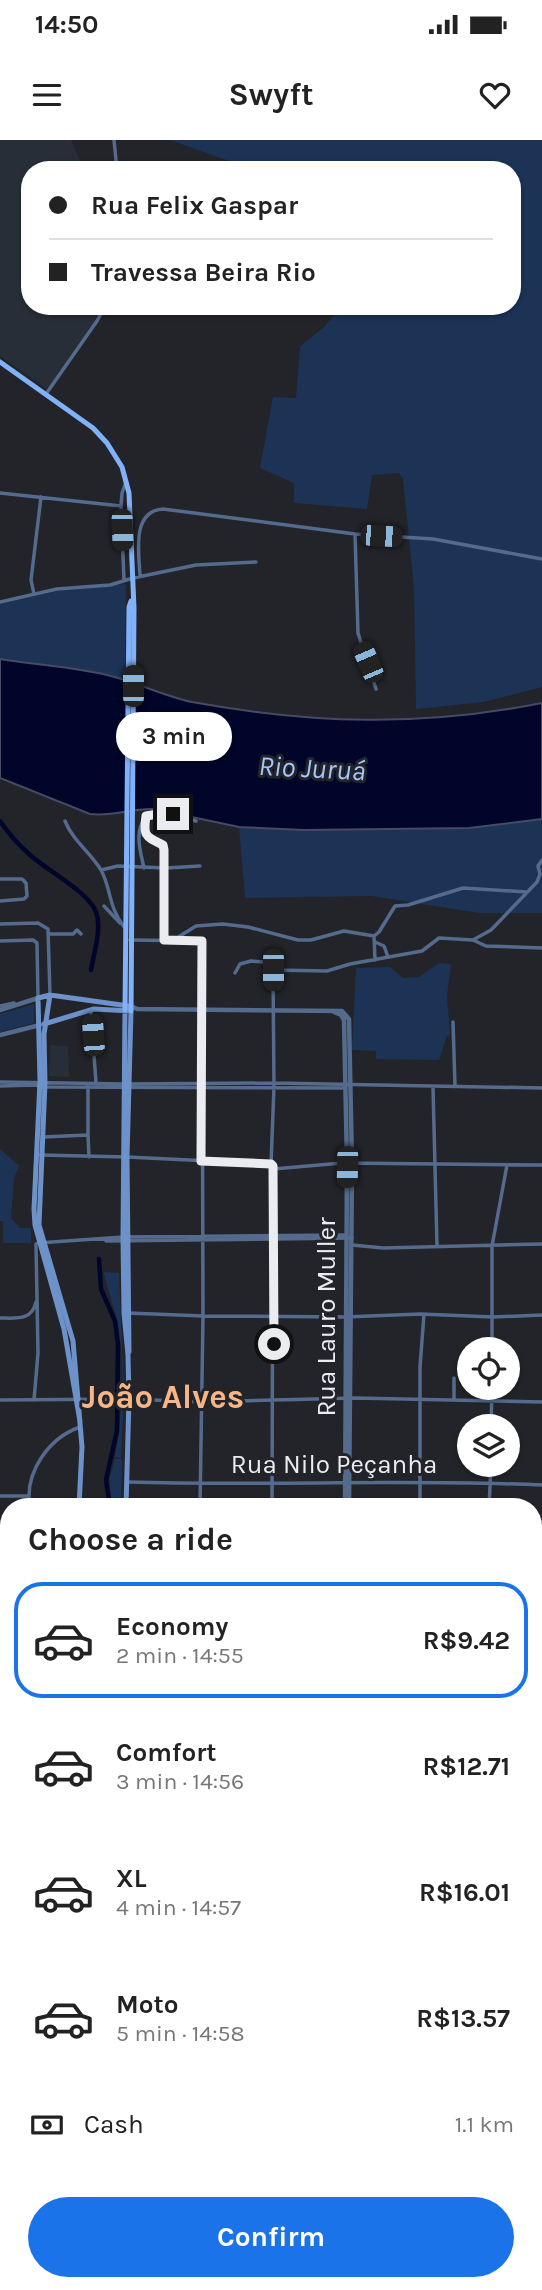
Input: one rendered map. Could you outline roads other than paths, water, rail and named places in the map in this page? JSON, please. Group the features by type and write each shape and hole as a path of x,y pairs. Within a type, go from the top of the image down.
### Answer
{"main road":[{"path":"0,362 93,428 115,455 127,481 131,512 134,608 127,924 130,1008 125,1157 129,1399 126,1498"},
{"path":"79,1498 82,1447 71,1333 39,1243 43,1025 38,998 50,995 130,1008"},
{"path":"43,1025 50,995"},
{"path":"89,1001 83,1006 90,1011"},
{"path":"89,1001 94,1003 90,1011"},
{"path":"43,1025 90,1011 130,1008"},
{"path":"40,1155 43,1137 42,1084"}],"street":[{"path":"114,140 116,161"},
{"path":"46,394 100,315"},
{"path":"124,580 121,494 127,481"},
{"path":"0,493 121,506"},
{"path":"34,594 32,579 41,497"},
{"path":"140,576 138,540 141,525 156,509 355,534 433,538 542,559"},
{"path":"355,534 358,633 376,689"},
{"path":"0,602 34,594 110,585 196,565 256,562"},
{"path":"144,868 139,827 146,816 164,813 196,821"},
{"path":"146,816 146,836 163,845 166,868 164,940"},
{"path":"65,821 76,843 89,853 101,870 113,908 127,924"},
{"path":"473,940 491,930 527,892 539,878 538,866 542,860"},
{"path":"101,870 118,866 200,866"},
{"path":"0,879 22,879 25,882 26,898 0,901"},
{"path":"173,940 196,926 223,924 248,927 298,940 311,940 344,931 372,936 379,932 395,906 408,905 463,888 527,892"},
{"path":"104,906 118,922 127,924"},
{"path":"0,924 38,923 48,929 50,995"},
{"path":"50,934 73,934 77,930 81,934"},
{"path":"372,936 375,942 375,960"},
{"path":"234,973 244,961 264,962 273,970 327,971 350,964 422,951 439,938 473,940 486,946 542,948"},
{"path":"0,940 33,940 37,943 38,998 0,1008"},
{"path":"128,940 202,941 203,1317 200,1498"},
{"path":"375,942 384,946 388,957"},
{"path":"272,1498 273,970"},
{"path":"130,1008 273,1011"},
{"path":"90,1011 96,1085"},
{"name":"Rua Lauro Muller","path":"273,1011 342,1011 349,1019 347,1498"},
{"path":"453,1022 455,1086"},
{"path":"0,1035 43,1025"},
{"path":"0,1084 542,1088"},
{"path":"88,1085 89,1157"},
{"path":"433,1088 437,1246"},
{"path":"43,1137 89,1135"},
{"path":"40,1155 272,1166 349,1163 542,1165"},
{"path":"492,1337 492,1246 506,1165"},
{"path":"34,1400 38,1353 39,1243 349,1236"},
{"path":"349,1245 383,1248 542,1244"},
{"path":"0,1318 30,1315 37,1297"},
{"path":"127,1313 203,1317 542,1315"},
{"path":"420,1498 420,1367 424,1314"},
{"path":"454,1378 454,1400"},
{"path":"0,1400 129,1399 201,1402 421,1399 542,1402"},
{"path":"491,1401 491,1414"},
{"path":"0,1496 28,1496 36,1467 45,1453 65,1433 80,1424"},
{"path":"490,1498 491,1477"},
{"name":"Rua Nilo Peçanha","path":"127,1482 542,1485"}],"water":[{"name":"Rio Juruá","path":"0,659 97,673 192,702 281,715 367,720 410,719 497,711 542,703 542,819 469,828 304,830 239,827 154,809 90,814 0,778"}],"waterway":[{"path":"0,821 29,854 78,891 93,907 98,928 91,970"},
{"path":"99,1259 101,1289 115,1321 118,1345 117,1431 106,1480 109,1498"}],"district":[{"name":"João Alves","path":"163,1397"}]}
